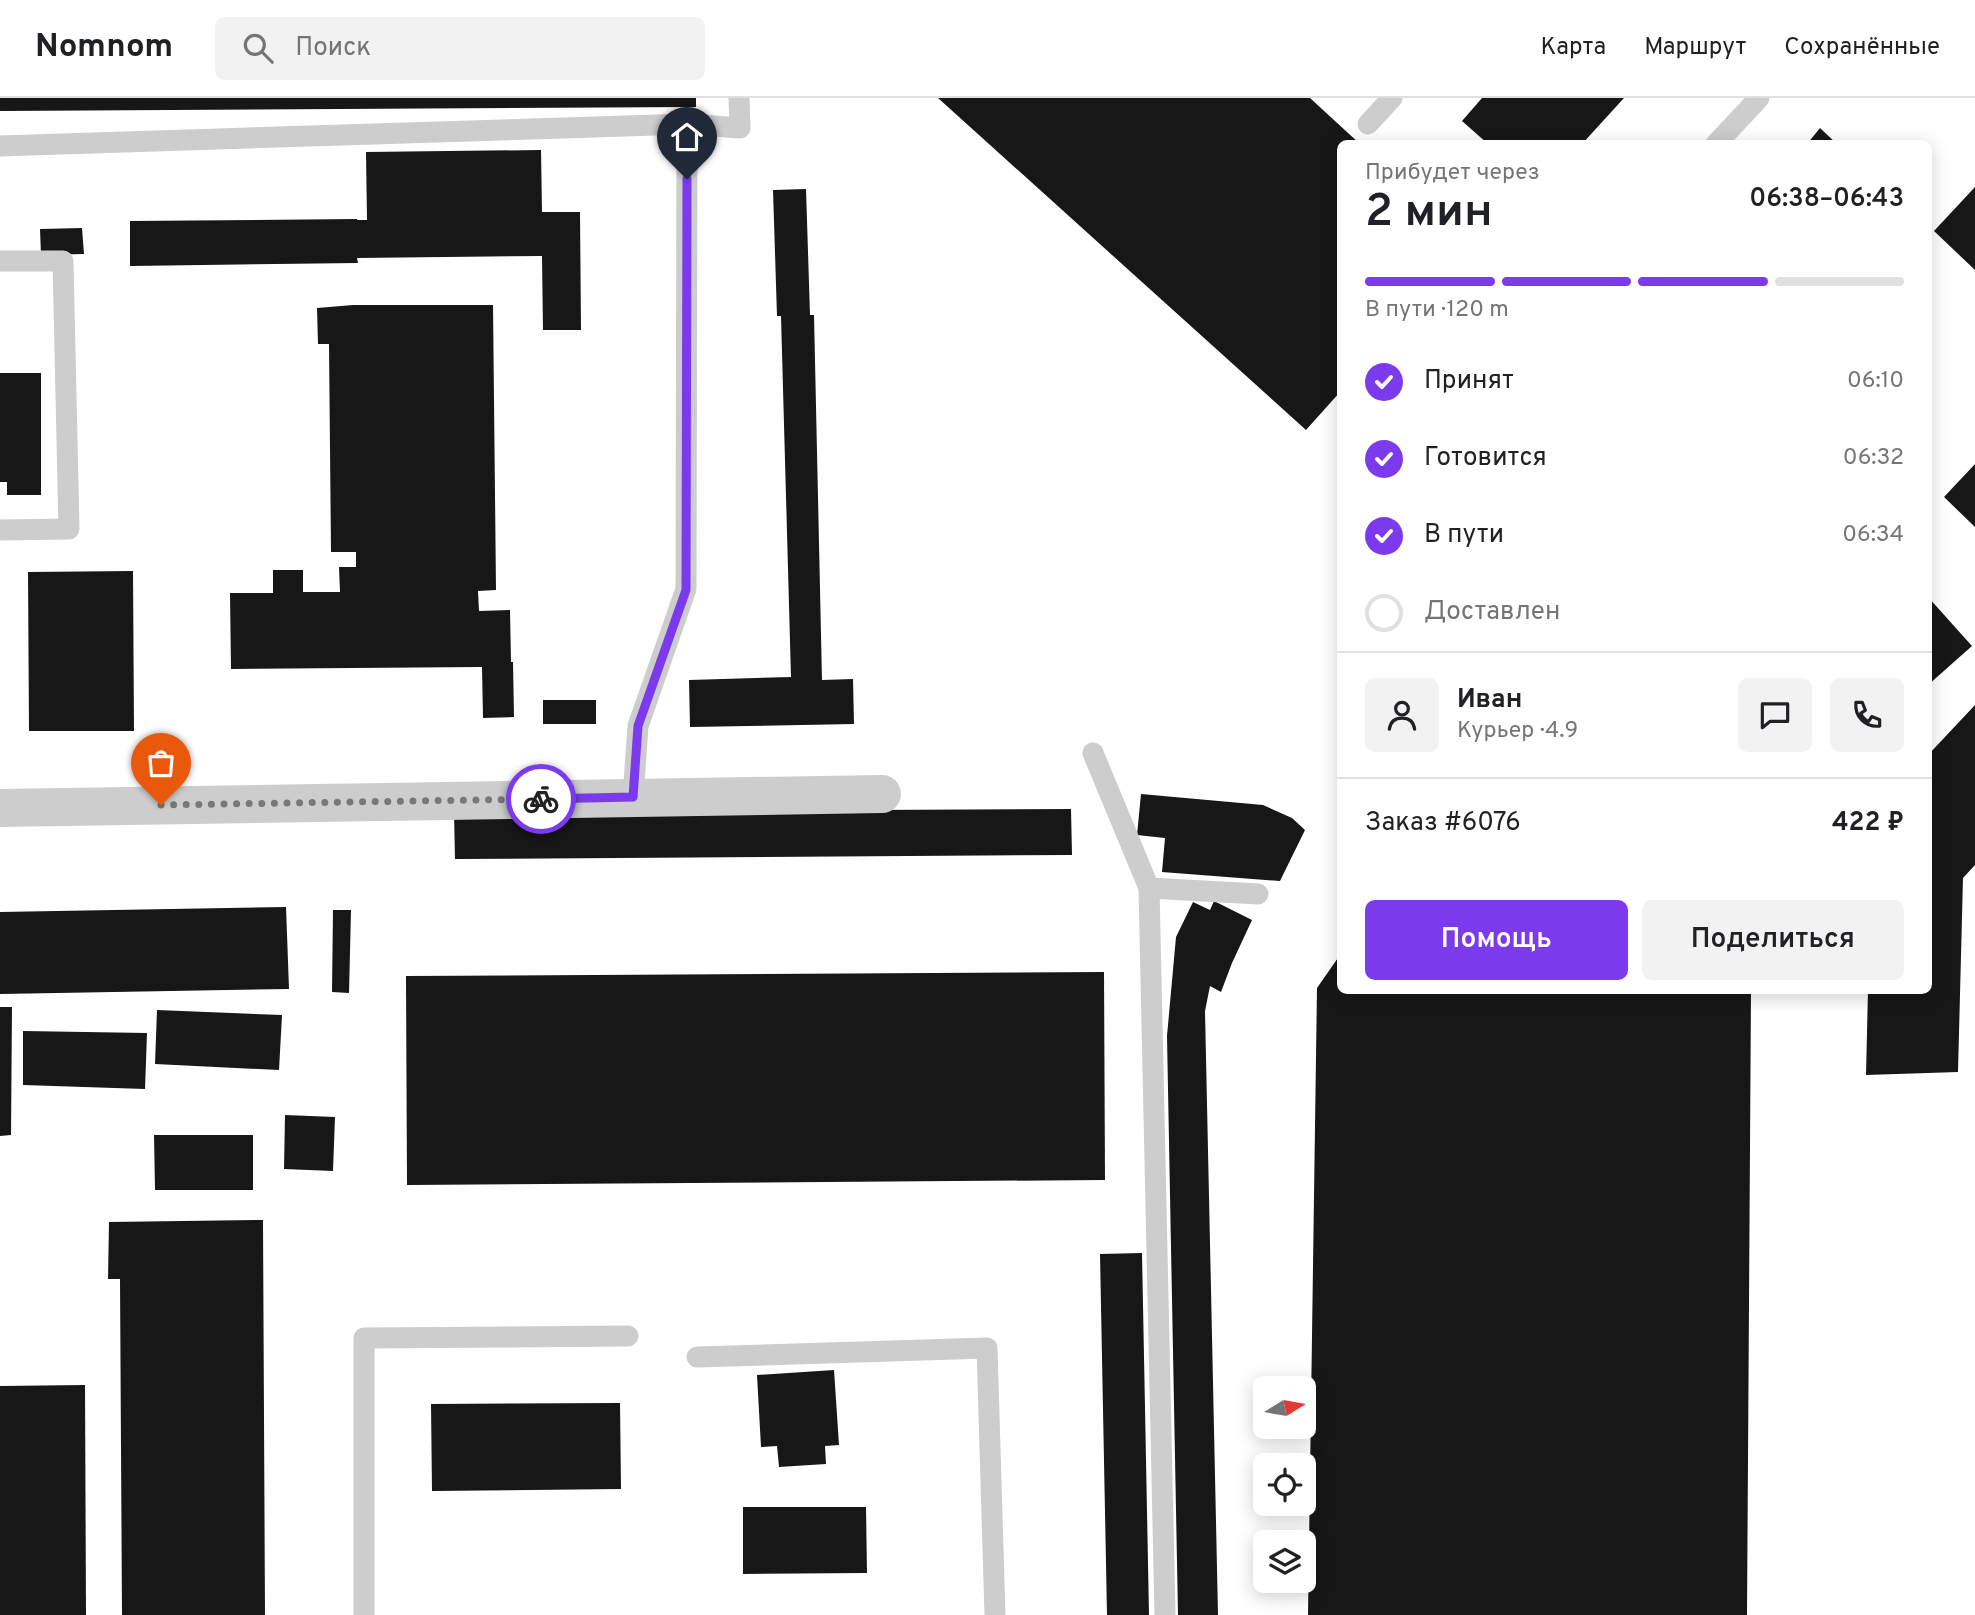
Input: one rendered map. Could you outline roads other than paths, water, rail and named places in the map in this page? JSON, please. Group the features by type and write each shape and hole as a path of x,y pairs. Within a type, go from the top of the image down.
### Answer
{"street":[{"path":"0,808 882,794"}],"lane":[{"path":"0,146 687,124 740,128 739,98"},
{"path":"1368,124 1392,98"},
{"path":"1721,140 1759,98"},
{"path":"633,797 638,726 686,590 687,124"},
{"path":"0,261 63,261 68,529 0,530"},
{"path":"1093,753 1149,888 1165,1615"},
{"path":"1149,888 1258,894"},
{"path":"363,1615 364,1338 628,1336"},
{"path":"697,1357 987,1348 995,1615"}]}
